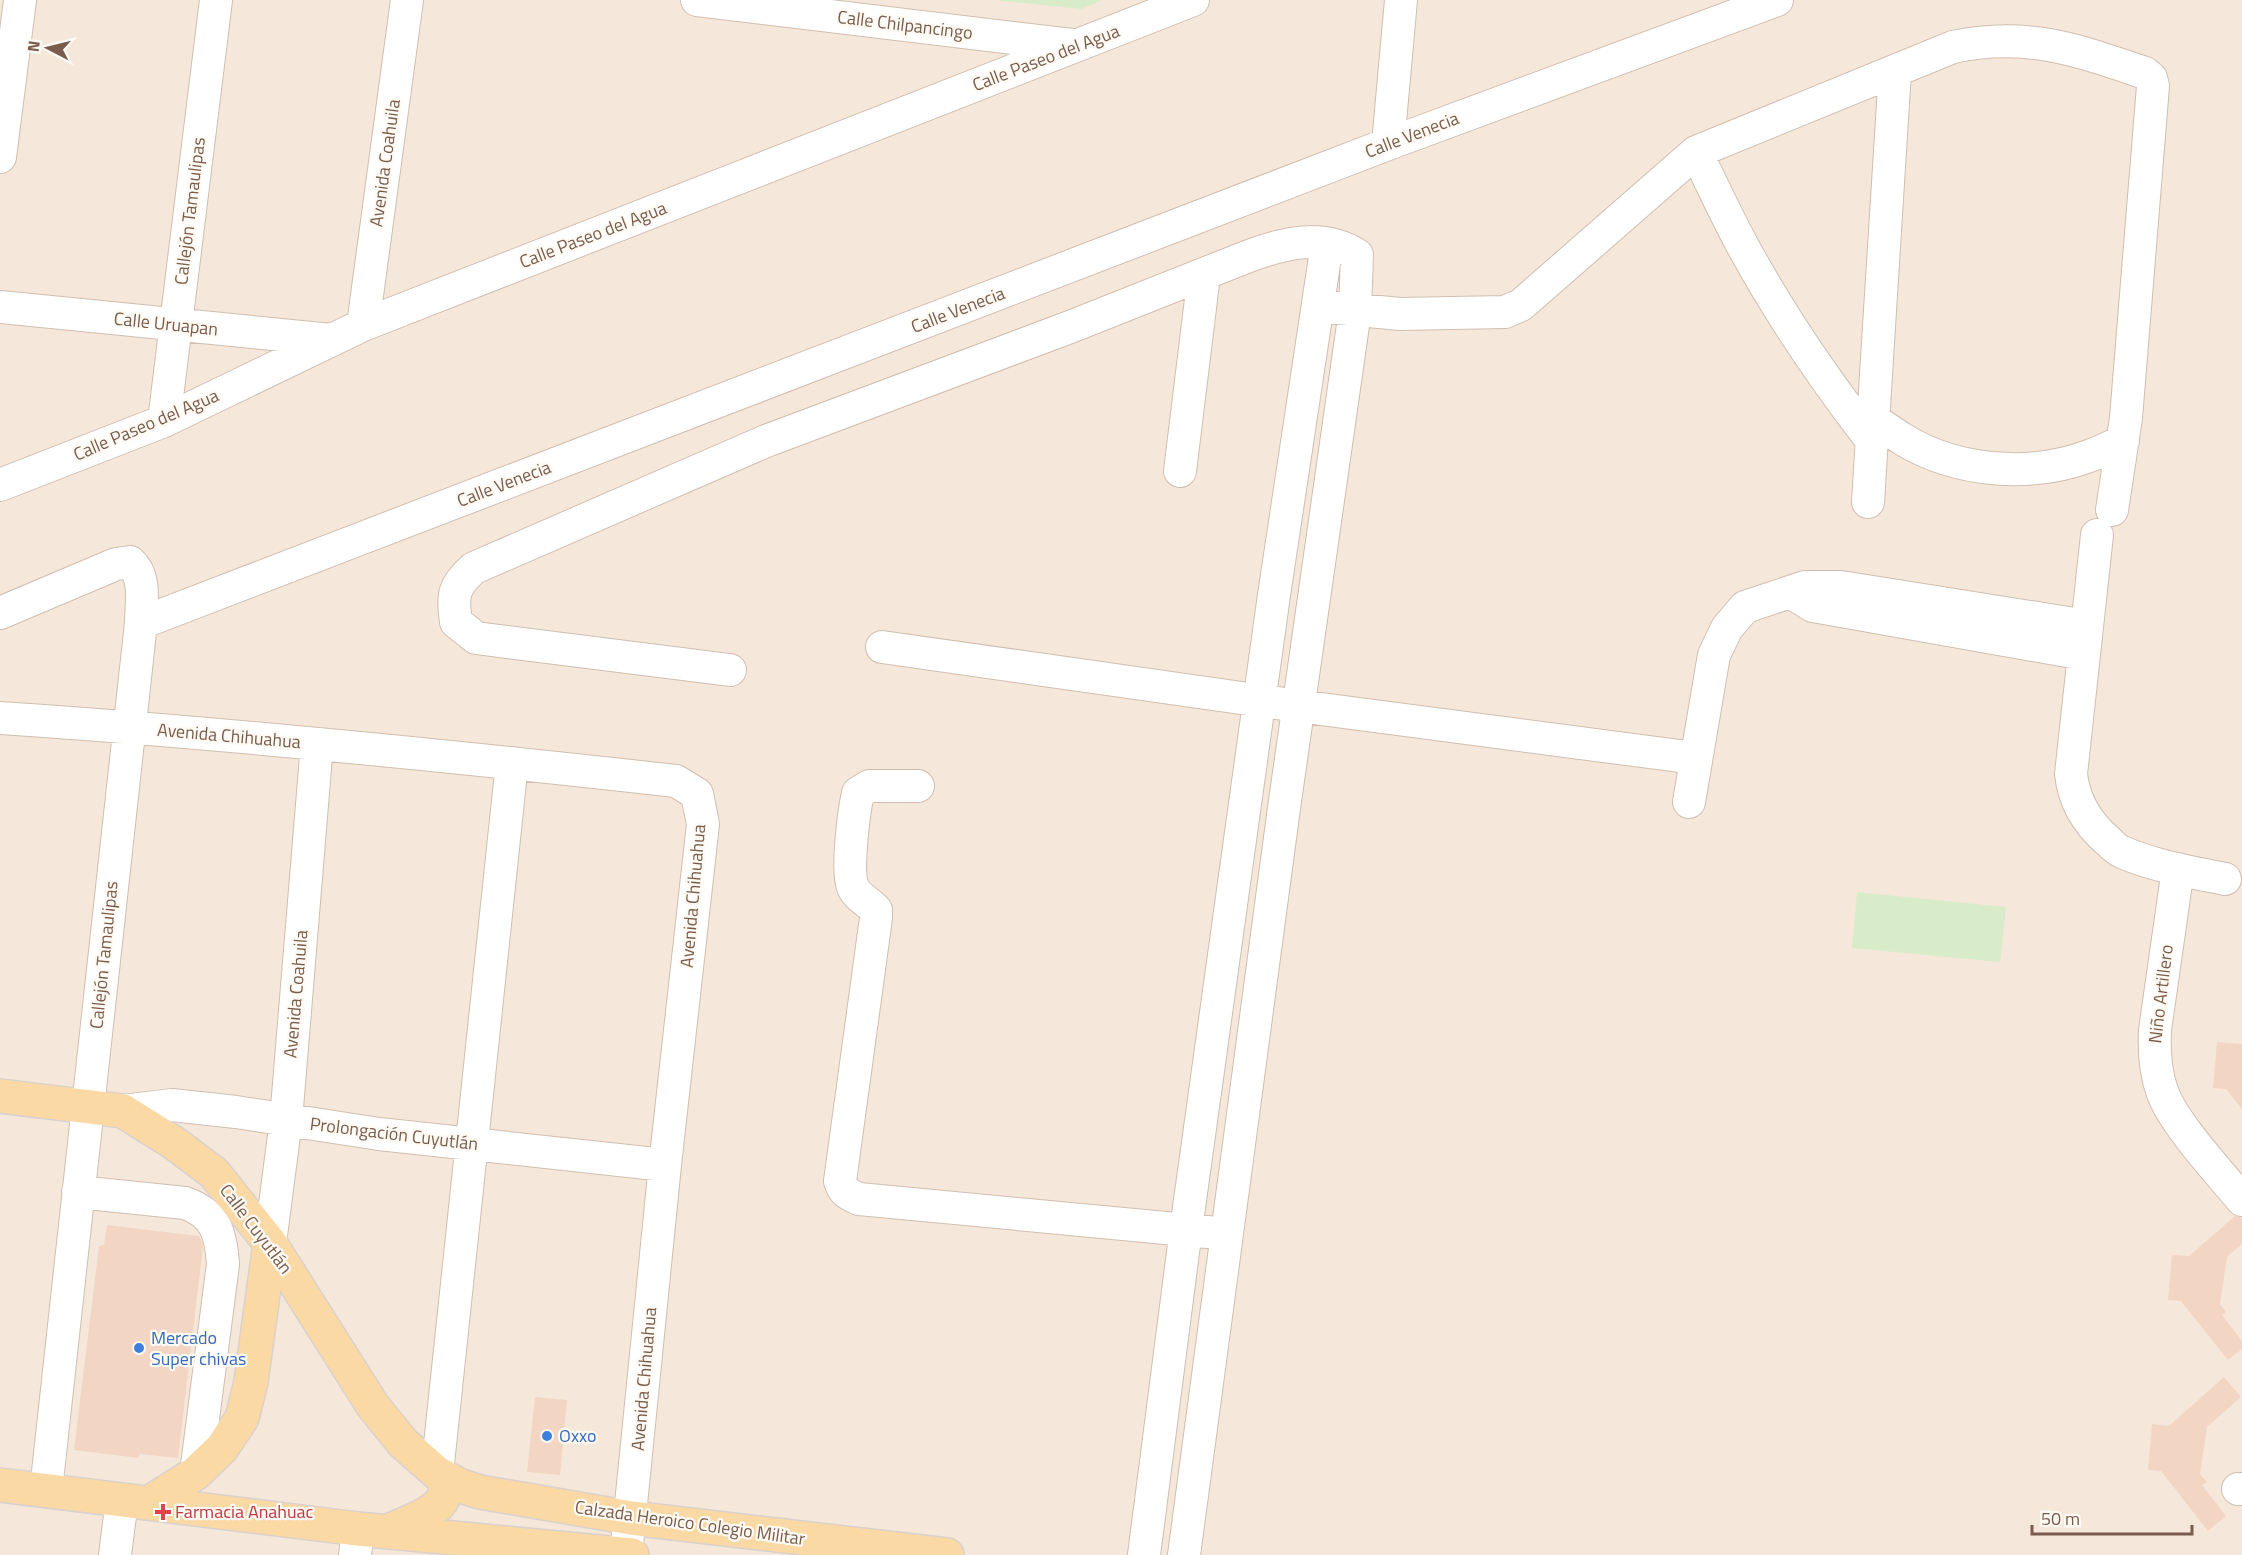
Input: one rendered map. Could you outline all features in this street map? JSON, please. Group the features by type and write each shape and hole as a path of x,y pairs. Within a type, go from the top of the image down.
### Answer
{"main road":[{"name":"Calle Cuyutlán","path":"0,1096 123,1111 174,1143 214,1173 270,1243 373,1406 403,1443 440,1475"},
{"path":"136,1502 196,1473 222,1448 242,1418 251,1382 270,1243"},
{"path":"366,1539 406,1524 435,1508 443,1500 446,1488 440,1475"},
{"name":"Calzada Heroico Colegio Militar","path":"440,1475 461,1486 480,1492 631,1518 947,1555"},
{"path":"0,1485 136,1502 366,1539 632,1555"}],"street":[{"path":"0,157 20,0"},
{"name":"Callejón Tamaulipas","path":"164,421 216,0"},
{"name":"Avenida Coahuila","path":"363,325 407,0"},
{"name":"Calle Chilpancingo","path":"697,0 1077,46"},
{"name":"Calle Paseo del Agua","path":"0,485 164,421 363,325 1193,0"},
{"path":"1388,144 1401,0"},
{"name":"Calle Venecia","path":"141,623 1388,144 1777,0"},
{"path":"1318,306 1400,314 1505,312 1521,304 1696,152 1953,47 1982,40 2018,40 2084,52 2145,73 2151,78 2153,86 2126,418 2085,640 2071,774 2073,790 2094,829 2120,852 2178,869 2225,879"},
{"path":"1868,502 1895,71"},
{"path":"1696,152 1745,250 1787,321 1827,383 1873,430 1905,440 1939,456 1976,466 2014,469 2052,466 2088,456 2123,441"},
{"path":"730,670 476,638 456,622 453,602 461,579 474,568 766,441 1279,245 1304,241 1327,243 1357,255 1355,311 1298,706 1184,1555"},
{"path":"1144,1555 1186,1229 1274,595 1327,243"},
{"path":"1180,471 1204,275"},
{"name":"Calle Uruapan","path":"0,307 332,340"},
{"name":"Callejón Tamaulipas","path":"0,613 116,564 130,562 138,570 141,623 46,1490"},
{"path":"1689,802 1714,656 1727,628 1745,607 1805,587 1841,587 2085,640"},
{"path":"1274,595 1314,599"},
{"path":"882,647 1261,701 1695,758"},
{"name":"Avenida Chihuahua","path":"0,718 129,727 512,763 676,781 697,794 703,824 665,1165 626,1554"},
{"name":"Avenida Coahuila","path":"270,1243 286,1120 316,744"},
{"path":"440,1475 512,763"},
{"path":"918,786 869,786 858,793 855,806 850,875 853,888 876,910 840,1181 843,1189 847,1194 859,1199 1227,1234"},
{"path":"1246,804 1284,808"},
{"name":"Niño Artillero","path":"2178,869 2155,1030 2154,1054 2157,1073 2162,1093 2179,1122 2242,1200"},
{"path":"1228,937 1266,941"},
{"name":"Prolongación Cuyutlán","path":"123,1111 172,1105 379,1134 665,1165"},
{"path":"1204,1107 1243,1115"},
{"path":"78,1192 185,1203 201,1209 213,1222 221,1240 223,1264 196,1473"},
{"path":"115,1555 136,1502"},
{"path":"1151,1503 1190,1508"}],"shaded area":[{"path":"0,0 2242,0 2242,1555 0,1555"}],"green space":[{"path":"995,0 1102,0 1082,9"},
{"path":"1857,892 2006,907 2000,962 1852,948"}],"building":[{"path":"2217,1042 2242,1044 2242,1109 2226,1089 2213,1088"},
{"path":"2235,1216 2242,1218 2242,1244 2227,1257 2220,1304 2226,1312 2222,1315 2242,1341 2242,1349 2228,1360 2181,1301 2168,1300 2172,1255 2189,1256"},
{"name":"Mercado Super chivas","path":"107,1225 199,1236 203,1246 178,1458 140,1454 138,1458 74,1450 99,1246 104,1245"},
{"path":"2224,1377 2241,1397 2207,1427 2200,1474 2207,1482 2202,1485 2226,1516 2208,1531 2161,1471 2148,1470 2152,1424 2169,1426"},
{"name":"Oxxo","path":"535,1397 567,1400 560,1475 527,1472"}],"place":[{"name":"Mercado Super chivas","path":"139,1348"},
{"name":"Oxxo","path":"547,1436"},
{"name":"Farmacia Anahuac","path":"163,1512"}]}
